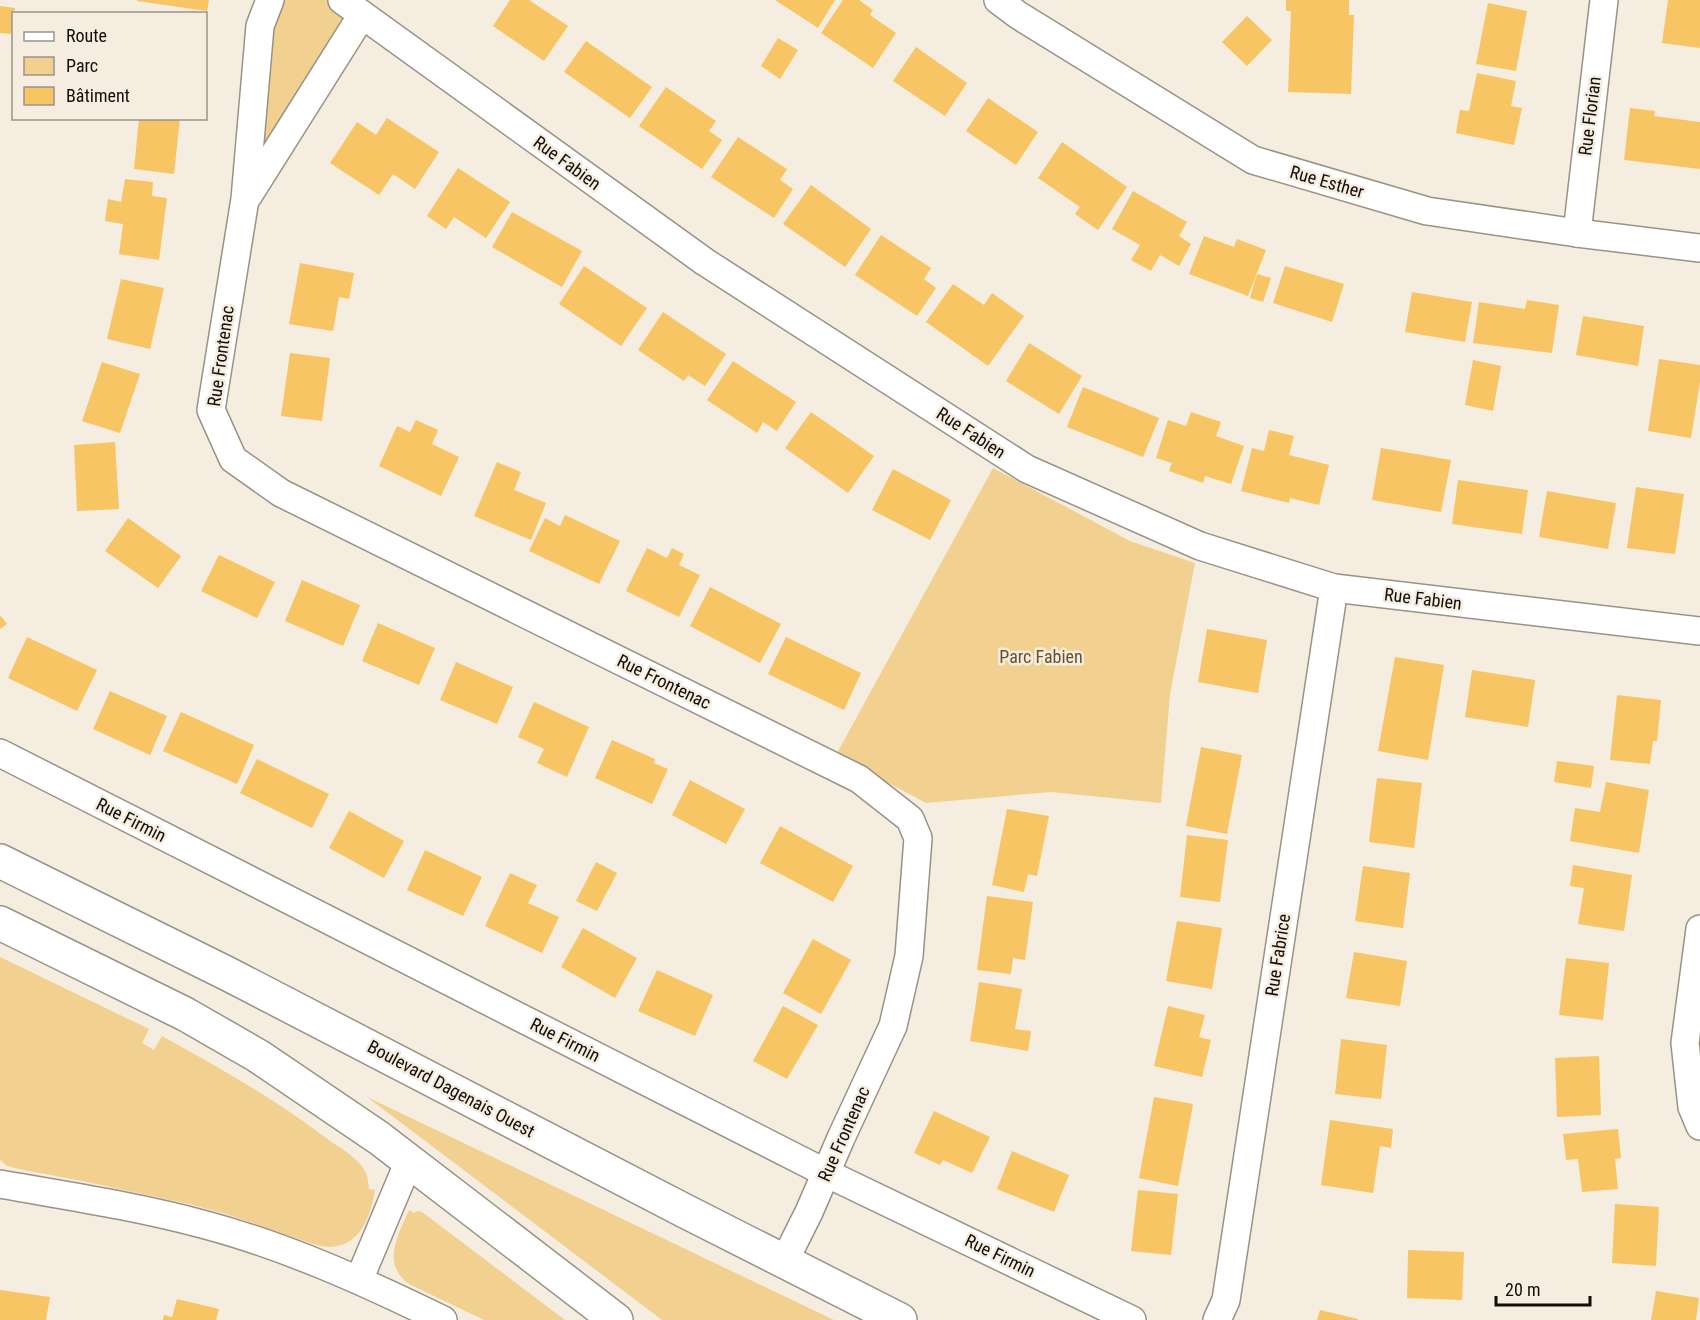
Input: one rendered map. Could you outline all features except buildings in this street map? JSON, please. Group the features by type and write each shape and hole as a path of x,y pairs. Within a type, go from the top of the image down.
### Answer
{"main road":[{"name":"Boulevard Dagenais Ouest","path":"0,861 230,975 900,1320"},
{"path":"1,923 184,1014 258,1056 334,1106 409,1161 616,1320"}],"street":[{"name":"Rue Frontenac","path":"270,0 260,27 245,199 211,410 233,459 281,493 859,779 910,819 918,838 909,956 892,1026 809,1212 784,1262"},
{"name":"Rue Esther","path":"998,0 1253,160 1427,212 1700,248"},
{"name":"Rue Florian","path":"1577,233 1604,0"},
{"name":"Rue Frontenac","path":"245,199 352,7"},
{"name":"Rue Fabien","path":"352,7 705,262 1027,469 1200,546 1334,588 1700,631"},
{"name":"Rue Fabrice","path":"1217,1320 1226,1300 1334,588"},
{"name":"Rue Firmin","path":"0,753 826,1173 1132,1320"},
{"path":"1700,929 1685,1043 1692,1107 1700,1126"},
{"path":"359,1280 409,1161"},
{"path":"0,1184 112,1204 201,1224 266,1245 359,1280 443,1320"}],"green space":[{"path":"270,0 342,0 362,15 245,199"},
{"name":"Parc Fabien","path":"993,468 1130,541 1195,563 1170,694 1161,803 1051,792 926,803 836,755"},
{"path":"0,957 149,1029 142,1043 154,1050 162,1036 205,1060 290,1112 349,1154 365,1171 369,1189 375,1190 371,1209 357,1235 341,1245 331,1247 318,1245 189,1204 7,1166 0,1160"},
{"path":"367,1097 834,1320 662,1320"},
{"path":"409,1210 414,1213 422,1212 565,1320 484,1320 409,1284 396,1267 394,1249"}]}
